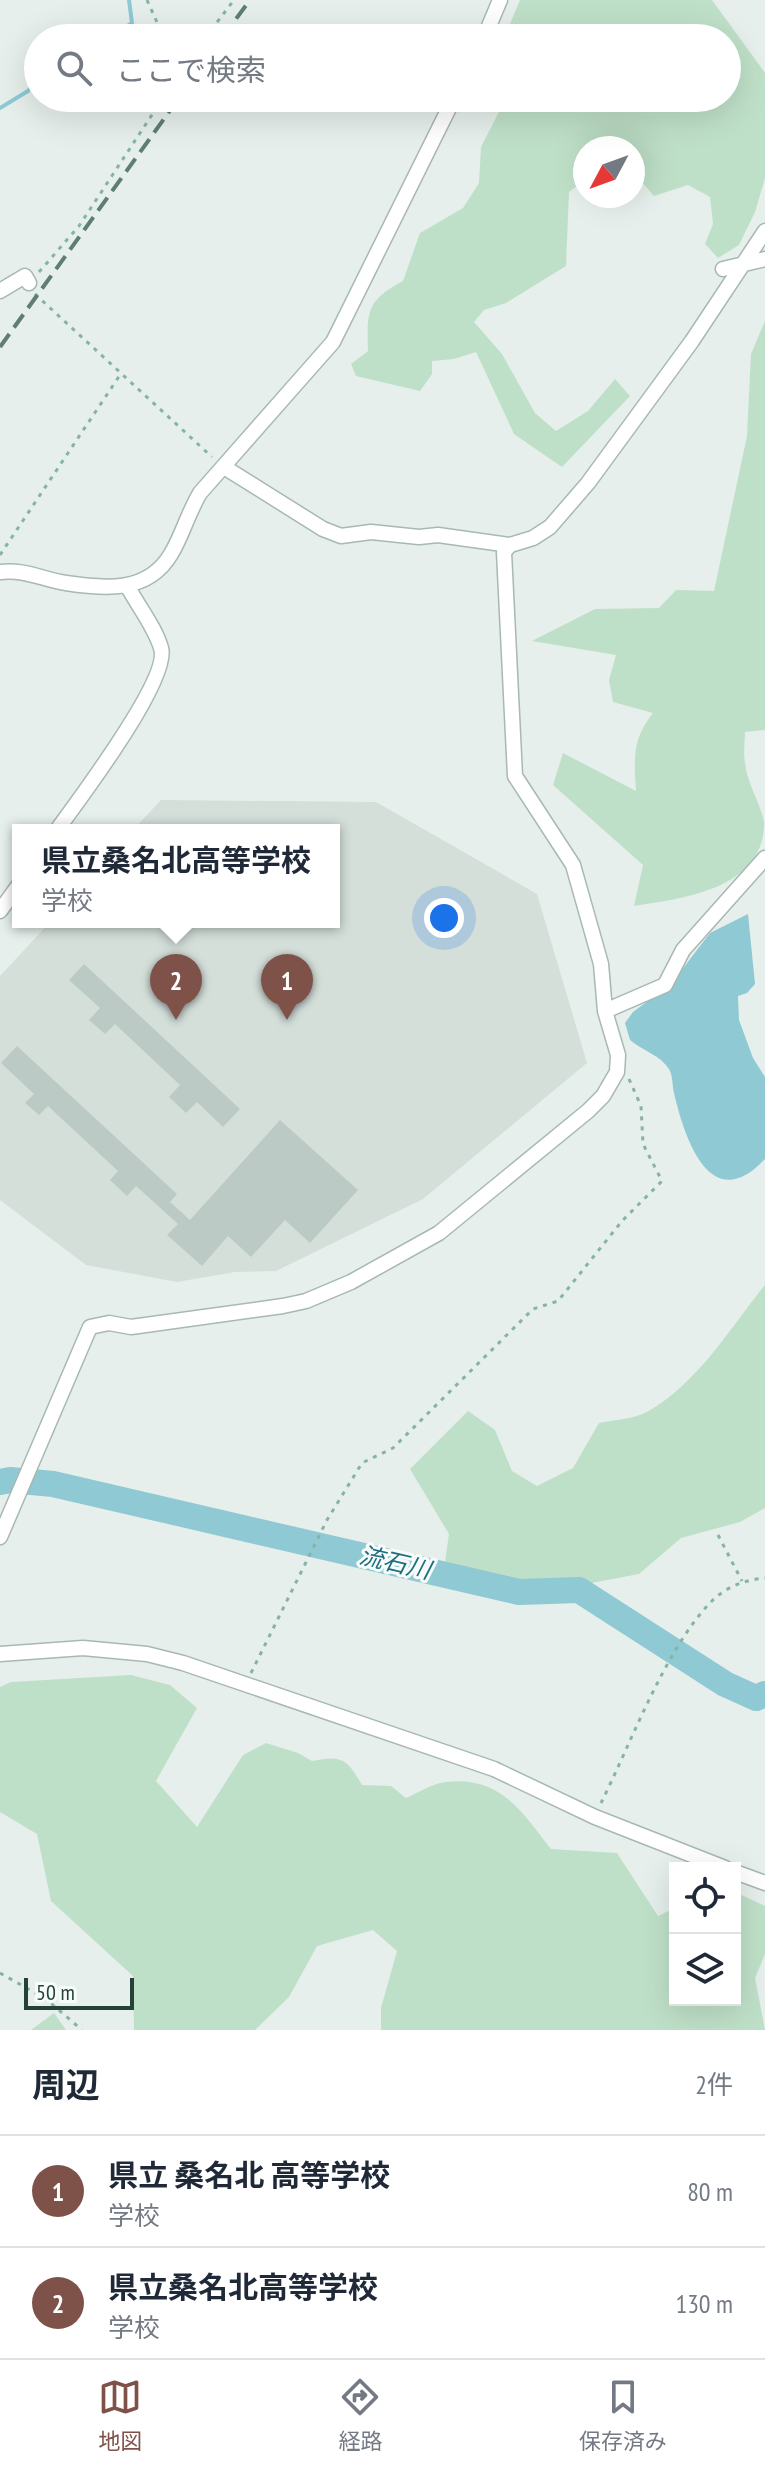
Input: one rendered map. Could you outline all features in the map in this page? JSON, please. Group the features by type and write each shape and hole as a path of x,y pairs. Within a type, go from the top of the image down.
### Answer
{"street":[{"path":"490,24 500,0"},
{"path":"0,572 21,569 64,583 128,587 150,577 171,555 184,520 200,493 333,342 447,112"},
{"path":"224,467 323,529 341,536 371,532 419,537 438,535 510,545 533,538 550,527 567,509 631,426 765,231"},
{"path":"723,269 765,259"},
{"path":"0,291 25,276 29,283"},
{"path":"0,1537 90,1327 109,1323 131,1327 283,1306 306,1301 351,1282 439,1233 588,1111 603,1096 617,1072 618,1055 605,1011 601,964 573,865 515,776 504,563 504,552 510,545"},
{"path":"61,824 146,699 159,671 163,650 128,587"},
{"path":"605,1011 665,985 683,950 765,858"},
{"path":"0,911 12,894"},
{"path":"0,1654 60,1647 121,1650 183,1663 494,1769 595,1817 710,1862"},
{"path":"741,1874 765,1883"}],"path":[{"path":"147,0 158,24"},
{"path":"216,24 234,0"},
{"path":"29,283 79,226 154,112"},
{"path":"46,307 224,467"},
{"path":"0,555 120,375"},
{"path":"245,1684 327,1520 362,1463 393,1448 533,1309 558,1301 622,1221 662,1181 643,1144 641,1106 627,1076 617,1072"},
{"path":"718,1535 742,1581"},
{"path":"595,1817 677,1649 711,1602 742,1581 765,1578"},
{"path":"0,1973 46,1999 82,2030"}],"shaded area":[{"path":"161,800 376,802 537,894 587,1063 423,1199 276,1271 235,1272 177,1282 86,1265 0,1200 0,976 44,928 340,928 340,824 139,824"}],"green space":[{"path":"520,0 712,0 729,24 510,24"},
{"path":"741,40 765,73 765,178 755,212 739,245 718,258 705,244 713,224 710,197 688,185 654,196 645,186 645,136 573,136 573,189 569,192 566,266 506,303 484,310 474,322 502,354 535,413 556,431 588,411 615,379 630,396 562,467 514,434 476,352 454,359 432,361 432,374 420,391 356,376 351,364 368,351 371,308 382,295 403,281 420,233 463,208 479,183 481,147 499,112 741,112"},
{"path":"765,321 765,730 745,732 744,751 748,778 764,822 761,845 751,863 717,887 634,906 643,865 553,785 563,753 636,791 636,750 641,732 653,713 613,702 609,680 616,655 532,641 595,609 659,608 676,590 714,591 747,436 751,354"},
{"path":"765,1285 765,1508 740,1522 681,1538 639,1574 581,1585 518,1587 462,1573 445,1562 449,1534 410,1469 468,1411 495,1430 512,1471 537,1486 573,1468 599,1423 647,1412 682,1386 712,1354"},
{"path":"131,1675 170,1685 197,1708 156,1781 197,1827 243,1755 266,1743 312,1761 343,1761 362,1785 391,1786 406,1798 441,1783 465,1782 496,1791 520,1810 551,1849 617,1853 658,1916 669,1911 669,2006 741,2006 741,1895 765,1906 765,1954 755,1978 765,2030 381,2030 381,2008 397,1951 373,1930 317,1946 289,1997 255,2030 134,2030 133,1976 51,1901 37,1834 0,1812 0,1687 11,1682"},
{"path":"54,2013 66,2030 31,2030"}],"water":[{"path":"748,914 755,984 747,993 738,996 739,1020 753,1058 765,1077 765,1159 746,1175 730,1180 715,1176 703,1165 685,1131 669,1069 661,1060 630,1040 625,1023 633,1012 671,984 710,933"}],"building":[{"path":"84,964 240,1109 223,1127 197,1102 186,1113 169,1097 180,1085 115,1024 105,1034 89,1020 100,1008 69,980"},
{"path":"17,1046 177,1194 170,1202 190,1220 280,1120 358,1190 310,1243 285,1220 251,1257 228,1236 202,1266 167,1235 178,1224 136,1186 127,1196 110,1180 118,1171 48,1106 39,1115 25,1103 34,1094 1,1063"}],"waterway":[{"path":"129,0 130,24"},
{"path":"0,108 24,93"},
{"name":"流石川","path":"0,1482 53,1484 519,1592 579,1590 725,1684 756,1698 765,1694"}],"railway":[{"path":"232,24 250,0"},
{"path":"0,347 169,112"}],"place":[{"name":"県立桑名北高等学校","path":"176,1020"},
{"name":"県立 桑名北 高等学校","path":"287,1020"}]}
